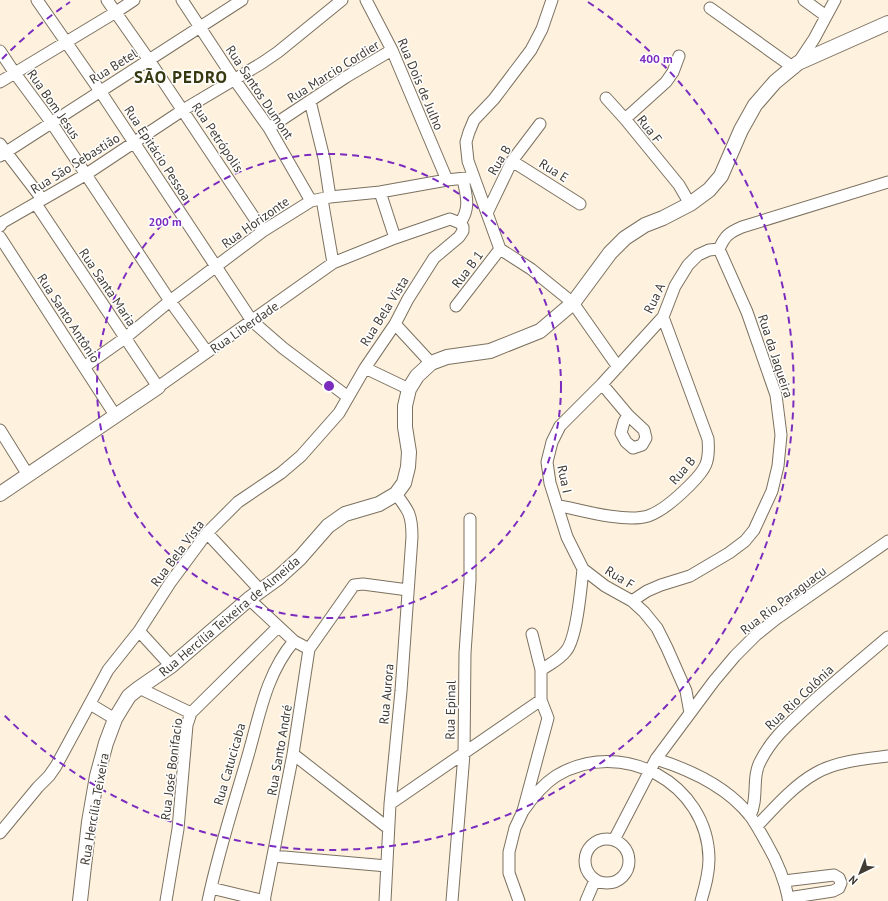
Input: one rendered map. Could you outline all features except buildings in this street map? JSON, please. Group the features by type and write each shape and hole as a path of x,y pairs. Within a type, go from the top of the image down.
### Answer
{"main road":[{"path":"396,494 404,483 408,467 409,452 405,427 405,406 409,389 417,376 431,363 447,357 490,351 540,331 574,303 610,253 625,238 645,224 663,218 690,204 709,190 721,176 741,130 755,105 775,82 796,66 888,23"},
{"name":"Rua Liberdade","path":"0,494 158,387"},
{"name":"Rua Hercília Teixeira de Almeida","path":"115,719 130,696 171,666 300,558 328,526 345,514 379,504 396,494"},
{"name":"Rua Hercília Teixeira","path":"80,901 89,822 97,776 106,743 115,719"}],"street":[{"name":"Rua Epitácio Pessoa","path":"36,0 100,91 252,321 283,348 348,398"},
{"name":"Rua Petrópolis","path":"107,0 184,110 263,231"},
{"path":"0,82 14,72 134,0"},
{"name":"Rua Santos Dumont","path":"182,0 234,79 321,199 333,263"},
{"name":"Rua Betel","path":"2,150 51,122 242,0"},
{"name":"Rua São Sebastião","path":"0,226 3,222 85,175 184,110 278,52 342,0"},
{"name":"Rua Dois de Julho","path":"366,0 392,50 447,180"},
{"path":"460,222 466,216 468,206 469,178 466,142 468,132 474,120 498,93 531,50 542,29 552,0"},
{"path":"804,0 826,16"},
{"path":"710,8 796,66 835,0"},
{"name":"Rua Marcio Cordier","path":"269,128 346,77 392,50"},
{"name":"Rua Bom Jesus","path":"0,51 51,122 170,301 207,352"},
{"name":"Rua F","path":"679,56 673,72 666,82 625,120 679,185 690,204"},
{"path":"606,98 625,120"},
{"path":"310,101 324,158 321,199"},
{"name":"Rua B","path":"487,213 512,161 540,124"},
{"name":"Rua Santa Maria","path":"2,150 39,201 125,338 158,387"},
{"name":"Rua E","path":"512,161 580,204"},
{"path":"469,178 487,213 500,248 574,303 618,367"},
{"name":"Rua Horizonte","path":"84,367 125,338 170,301 263,231 321,199 380,192 447,180 469,178"},
{"path":"719,249 722,240 729,233 742,227 888,182"},
{"path":"380,192 395,238"},
{"name":"Rua Liberdade","path":"158,387 333,263 395,238 450,219 460,222"},
{"name":"Rua Bela Vista","path":"0,833 49,776 108,670 139,631 170,583 207,533 238,502 281,473 301,456 339,413 365,368 395,324 408,299 434,258 459,237 463,227 460,222"},
{"name":"Rua Santo Antônio","path":"0,237 115,415"},
{"name":"Rua B 1","path":"456,306 500,248"},
{"name":"Rua A","path":"602,384 663,317 675,286 688,265 698,255 709,250 719,249"},
{"name":"Rua da Jaqueira","path":"719,249 747,312 776,396 781,435 778,466 772,491 754,530 744,541"},
{"name":"Rua B","path":"556,505 630,518 648,516 662,509 684,491 696,479 707,463 710,453 708,439 663,317"},
{"path":"395,324 431,363"},
{"path":"365,368 409,389"},
{"path":"602,384 628,415"},
{"name":"Rua I","path":"583,569 567,537 556,505 550,483 547,462 552,442 560,426 602,384"},
{"path":"0,430 28,475"},
{"name":"Rua Aurora","path":"385,901 388,828 401,691 412,522 409,510 396,494"},
{"name":"Rua Epinal","path":"452,901 464,754 465,654 470,580 470,519"},
{"path":"207,533 261,591"},
{"name":"Rua F","path":"583,569 605,586 632,601 647,591 690,576 724,556 744,541"},
{"name":"Rua Rio Paraguacu","path":"614,840 656,759 690,713 736,656 756,635 781,615 888,541"},
{"path":"540,670 558,660 567,650 573,635 580,598 583,569"},
{"name":"Rua Santo André","path":"264,901 293,754 309,649 354,585 363,584 408,590"},
{"path":"250,599 294,641 309,649"},
{"path":"632,601 644,612 657,628 668,648 686,691 690,713"},
{"name":"Rua José Bonifacio","path":"166,901 178,829 187,726 191,713 278,627"},
{"path":"139,631 171,666"},
{"path":"519,901 509,873 509,852 548,718 541,700 540,670 532,634"},
{"name":"Rua Rio Colônia","path":"750,816 755,802 754,784 760,761 771,743 784,728 828,688 888,637"},
{"name":"Rua Catucicaba","path":"208,901 229,817 247,758 260,706 280,659 294,641"},
{"path":"139,688 191,713"},
{"path":"390,804 541,700"},
{"path":"90,704 115,719"},
{"path":"293,754 388,828"},
{"path":"757,826 782,800 816,773 835,765 888,756"},
{"path":"656,759 676,765 698,775 718,787 736,801 757,826 773,854 784,881 789,900 834,891 839,888 841,883 839,878 834,875 784,881"},
{"path":"522,811 537,792 556,776 578,766 608,761 626,762 650,770 669,781 686,797 698,816 706,837 709,859 707,882 700,901"},
{"path":"606,839 614,840 625,849 628,856 626,870 616,881 602,883 595,880 589,875 585,868 584,860 586,852 591,845 598,841 606,839"},
{"path":"273,856 387,866"},
{"path":"586,901 595,880"},
{"path":"211,888 264,901"}],"district":[{"name":"SÃO PEDRO","path":"181,77"}]}
